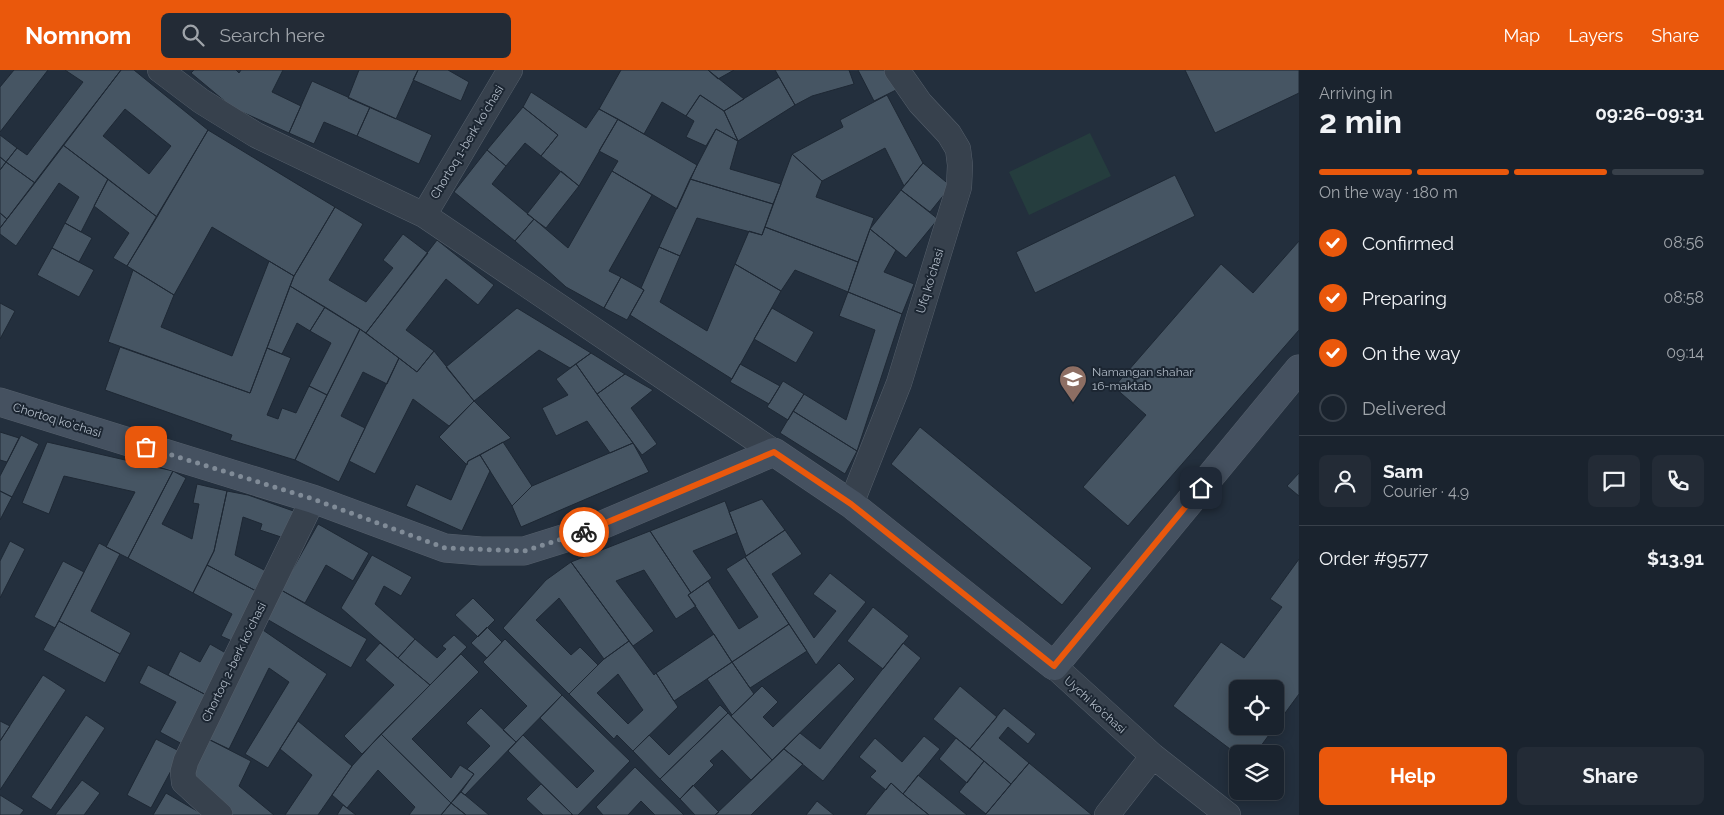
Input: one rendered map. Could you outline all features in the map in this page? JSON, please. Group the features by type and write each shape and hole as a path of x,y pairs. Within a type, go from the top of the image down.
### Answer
{"main road":[{"name":"Uychi ko'chasi","path":"1054,666 1299,369"},
{"name":"Chortoq koʻchasi","path":"0,402 313,499 445,548 524,551 588,530 774,452"},
{"path":"774,452 851,504 1054,666"}],"street":[{"path":"160,70 201,101 256,135 424,215 774,452"},
{"name":"Chortoq 1-berk koʻchasi","path":"424,215 510,70"},
{"name":"Ufq koʻchasi","path":"851,504 898,383 959,187 960,165 958,149 949,134 920,103 898,70"},
{"name":"Chortoq 2-berk koʻchasi","path":"220,815 184,782 183,772 186,761 313,499"},
{"name":"Uychi ko'chasi","path":"1054,666 1152,756 1228,815"},
{"path":"1107,815 1152,756"}],"green space":[{"path":"1090,133 1111,176 1029,215 1009,172"}],"building":[{"path":"14,70 48,70 0,132 0,87"},
{"path":"65,70 121,70 35,183 6,162 17,148 27,155 83,82"},
{"path":"121,70 134,70 208,130 157,217 63,145","holes":["125,109 171,146 149,174 103,136"]},
{"path":"194,70 236,70 239,73 241,70 283,70 272,92 301,106 289,133 233,108 191,73"},
{"path":"359,70 418,70 396,119 348,98"},
{"path":"418,70 448,70 469,82 461,101 413,80"},
{"path":"621,70 708,70 744,99 724,111 700,95 686,116 662,102 644,134 599,109"},
{"path":"708,70 734,70 718,79"},
{"path":"775,70 849,70 854,84 812,96 795,105"},
{"path":"858,70 888,70 898,89 874,101"},
{"path":"1185,70 1299,70 1299,93 1215,133"},
{"path":"779,77 795,105 738,141 724,111"},
{"path":"312,81 370,107 357,136 324,122 314,144 289,133"},
{"path":"531,92 586,128 599,109 618,119 579,186 541,156 558,135 523,107"},
{"path":"700,95 724,111 738,141 716,129 706,146 686,137 694,121 686,116"},
{"path":"887,95 923,163 904,186 885,148 822,181 792,154 843,127 840,120"},
{"path":"370,107 432,135 419,164 357,136"},
{"path":"523,107 558,135 541,156 525,143 506,166 487,150"},
{"path":"618,119 697,165 677,209 612,171 618,161 599,151"},
{"path":"716,129 738,141 730,169 781,184 773,204 690,179"},
{"path":"208,130 335,207 294,276 212,227 174,295 127,266"},
{"path":"0,135 17,148 6,162 0,157"},
{"path":"63,145 108,179 81,232 65,223 79,197 59,183 16,246 0,234 0,228"},
{"path":"487,150 506,166 492,184 534,219 515,241 454,192"},
{"path":"792,154 822,181 816,197 874,218 858,262 765,227"},
{"path":"0,157 6,162 0,170"},
{"path":"6,162 35,183 7,219 0,213 0,170"},
{"path":"923,163 951,186 930,212 901,190"},
{"path":"561,171 579,186 546,228 527,214"},
{"path":"612,171 652,195 609,271 621,277 604,308 566,287 515,241 534,219 568,248"},
{"path":"1175,175 1195,216 1035,293 1016,252"},
{"path":"108,179 157,217 127,266 113,258 129,233 94,206"},
{"path":"690,179 773,204 762,235 697,218 680,256 659,247"},
{"path":"901,190 938,219 906,258 870,229"},
{"path":"335,207 363,224 329,280 366,302 393,268 383,260 403,234 428,253 366,333 290,286"},
{"path":"0,213 7,219 0,228"},
{"path":"65,223 92,238 79,262 52,248"},
{"path":"765,227 858,262 848,292 795,270 781,291 735,264 749,231 762,235"},
{"path":"870,229 896,250 884,272 914,284 902,314 848,292"},
{"path":"437,240 494,285 478,305 446,279 406,330 434,351 417,372 366,333"},
{"path":"1299,241 1299,330 1128,526 1083,487 1146,415 1114,387 1221,264 1253,293"},
{"path":"659,247 680,256 660,302 707,331 735,264 781,291 732,379 630,315 644,290 641,288"},
{"path":"52,248 94,270 79,297 37,275"},
{"path":"269,261 294,276 250,393 108,342 133,270 174,295 161,327 232,356"},
{"path":"621,277 644,290 627,320 604,308"},
{"path":"290,286 325,307 310,331 297,323 282,354 267,348"},
{"path":"848,292 902,314 857,451 793,411 804,394 846,420 875,330 839,316"},
{"path":"0,303 15,311 0,339"},
{"path":"325,307 360,329 327,395 309,386 331,343 310,331"},
{"path":"517,308 591,353 570,368 539,350 474,401 446,367"},
{"path":"772,308 814,332 796,363 754,339"},
{"path":"360,329 399,358 387,384 363,372 341,416 365,428 339,482 295,460"},
{"path":"120,347 250,393 267,348 291,358 267,415 278,419 282,408 296,413 309,386 327,395 295,460 230,440 232,435 105,390"},
{"path":"434,351 474,401 449,426 413,399 375,474 349,461 399,358 417,372"},
{"path":"591,353 625,374 597,394 576,364"},
{"path":"576,364 633,443 610,453 587,421 556,436 542,408 568,395 556,379"},
{"path":"740,364 780,386 769,404 730,382"},
{"path":"625,374 653,390 631,408 657,444 642,455 597,394"},
{"path":"783,381 804,394 788,420 767,407"},
{"path":"474,401 511,438 468,461 467,465 439,437"},
{"path":"793,411 857,451 845,474 780,433"},
{"path":"920,427 1092,568 1062,605 891,464"},
{"path":"0,432 19,438 7,462 0,460"},
{"path":"21,435 39,444 12,497 0,491 0,476"},
{"path":"47,442 173,471 128,558 106,547 135,492 64,476 49,514 22,503"},
{"path":"503,442 532,486 512,506 480,455"},
{"path":"633,443 649,472 521,527 512,506 532,486"},
{"path":"480,455 490,471 462,531 406,506 416,484 451,500 468,461"},
{"path":"173,471 186,478 162,524 192,539 199,504 193,503 197,484 227,491 214,551 193,593 128,558"},
{"path":"1299,473 1299,496 1287,486"},
{"path":"0,491 12,497 0,520"},
{"path":"227,491 248,495 302,514 293,541 260,530 262,524 243,517 235,555 268,572 258,592 207,565 214,551"},
{"path":"762,499 785,530 746,556 729,512"},
{"path":"725,501 737,533 693,551 712,578 691,593 650,531"},
{"path":"318,524 369,553 353,581 326,565 305,603 281,590"},
{"path":"785,530 802,554 772,574 814,638 836,611 813,594 830,573 866,602 816,665 745,557"},
{"path":"650,531 691,593 688,595 696,606 676,619 644,570 616,581 654,631 633,646 571,562"},
{"path":"10,541 25,549 0,598 0,561"},
{"path":"99,543 120,554 91,611 131,633 120,654 59,621"},
{"path":"372,555 412,577 401,596 384,586 375,604 415,639 398,658 341,608"},
{"path":"745,557 789,624 732,662 688,595 708,581 739,629 758,617 726,569"},
{"path":"1299,559 1299,694 1284,714 1284,680 1229,680 1229,735 1269,735 1262,745 1229,745 1229,748 1173,706 1221,642 1244,658 1282,607 1270,599"},
{"path":"63,561 84,572 55,628 34,617"},
{"path":"571,562 629,641 604,659 559,598 536,620 571,655 580,647 598,665 569,694 503,628 546,580"},
{"path":"207,565 258,592 232,641 221,636 232,614 193,593"},
{"path":"281,590 367,639 351,668 265,618"},
{"path":"473,598 495,620 478,637 455,615"},
{"path":"873,607 909,636 883,669 847,641"},
{"path":"59,621 120,654 105,683 43,650"},
{"path":"789,624 807,651 750,688 732,662"},
{"path":"487,627 502,642 487,658 471,643"},
{"path":"260,628 327,674 268,768 245,754 289,682 269,668 229,749 206,738"},
{"path":"714,634 732,662 674,701 656,673"},
{"path":"454,635 467,647 430,685 398,658 415,639 437,658 446,649 442,646"},
{"path":"505,639 562,695 516,742 503,730 527,706 483,662"},
{"path":"629,641 654,675 656,673 678,707 633,751 617,735 614,739 569,694 604,659","holes":["618,674 643,710 628,724 597,693"]},
{"path":"380,643 430,685 362,754 344,736 394,685 365,660"},
{"path":"903,643 921,658 823,781 784,749 800,733 820,749"},
{"path":"210,644 231,656 210,697 168,675 180,651 200,662"},
{"path":"461,654 479,672 412,739 451,778 460,765 474,774 451,803 381,734"},
{"path":"732,662 754,694 732,715 707,679"},
{"path":"839,663 855,679 772,760 731,716 762,686 778,702 763,717 773,727"},
{"path":"148,665 210,697 184,745 160,732 176,702 139,683"},
{"path":"43,675 66,690 0,790 0,741"},
{"path":"960,686 997,717 970,749 933,719"},
{"path":"562,695 630,761 578,815 573,815 508,751 523,735 577,788 594,771 540,718"},
{"path":"720,705 728,713 660,779 633,751 649,735 669,755"},
{"path":"481,708 516,742 465,795 461,792 474,774 467,769 490,746 466,723"},
{"path":"1004,708 1036,734 1028,744 1008,727 999,738 1029,763 1011,784 970,749"},
{"path":"728,713 772,760 751,780 722,750 710,761 714,765 680,799 660,779"},
{"path":"86,715 105,728 51,810 31,797"},
{"path":"0,721 10,726 0,741"},
{"path":"298,721 352,766 318,815 285,815 312,775 280,749"},
{"path":"381,734 451,803 441,815 409,815 415,807 378,770 347,808 332,795 352,766"},
{"path":"924,736 940,749 903,794 891,783 886,790 870,777 876,771 859,757 875,738 902,762"},
{"path":"206,738 251,761 239,786 274,815 226,815 197,792 193,764"},
{"path":"956,738 984,761 967,783 939,759"},
{"path":"156,739 181,752 151,808 127,795"},
{"path":"784,749 803,764 751,815 715,815"},
{"path":"984,761 1011,784 986,814 959,792"},
{"path":"1029,763 1092,815 985,815"},
{"path":"635,767 684,815 655,815 641,801 628,815 603,815 596,807"},
{"path":"918,775 967,815 929,815 903,794"},
{"path":"82,780 100,793 84,815 55,815"},
{"path":"891,783 903,794 929,815 865,815"},
{"path":"541,784 571,815 543,815 526,799"},
{"path":"693,785 719,812 715,815 695,815 680,799"},
{"path":"461,792 489,815 466,815 451,803"},
{"path":"166,793 204,815 153,815"},
{"path":"0,795 24,810 20,815 0,815"},
{"path":"817,801 834,815 806,815"},
{"path":"451,803 466,815 441,815"},
{"path":"343,805 347,808 356,815 337,815"}],"way so far":[{"path":"146,447 313,499 445,548 481,551 524,551 584,532"}],"place":[{"name":"Namangan shahar 16-maktab","path":"1073,403"}],"route":[{"path":"584,532 774,452 851,504 1054,666 1201,488"}]}
